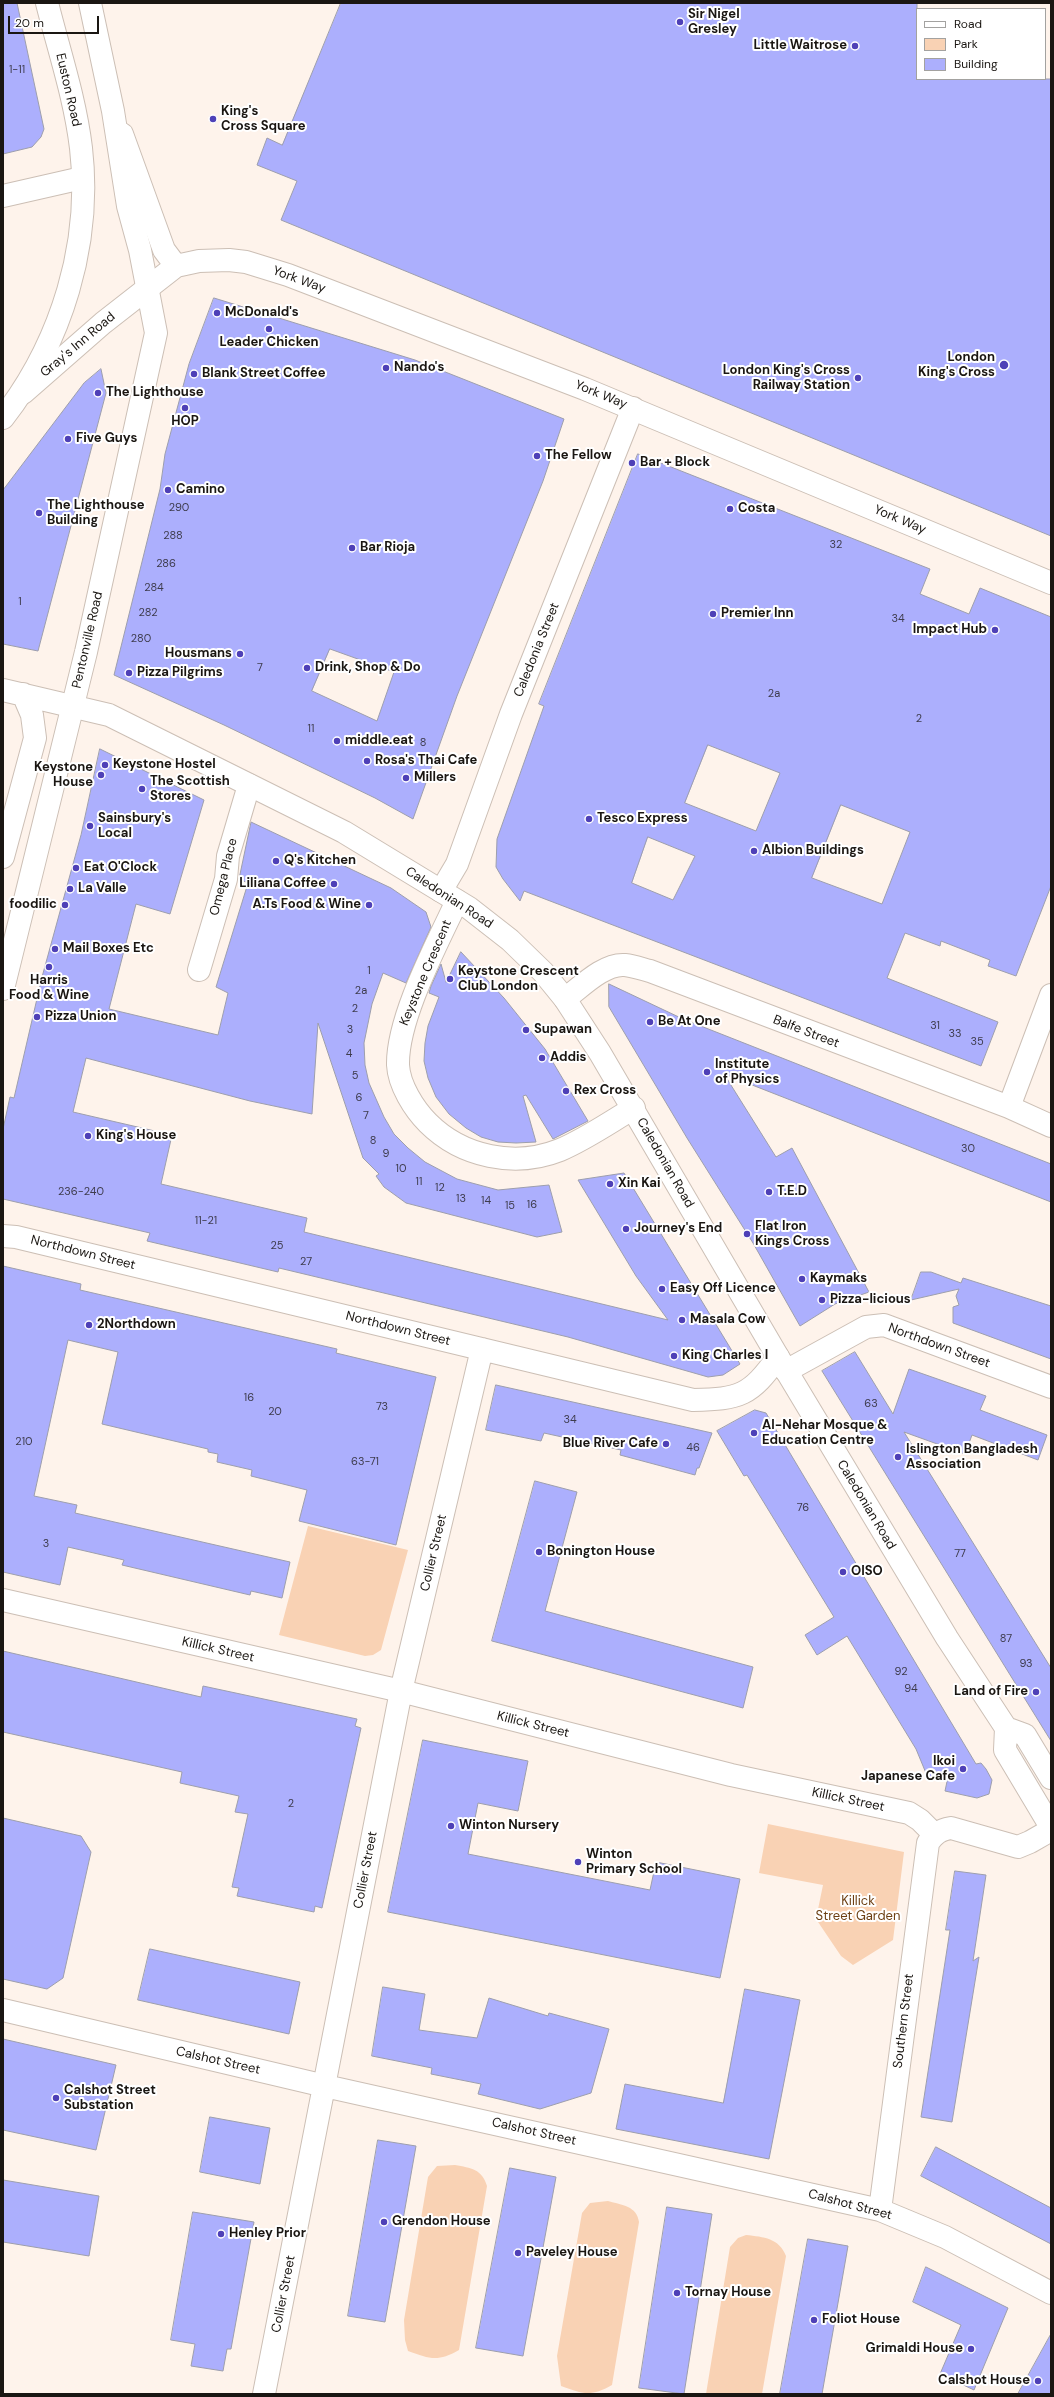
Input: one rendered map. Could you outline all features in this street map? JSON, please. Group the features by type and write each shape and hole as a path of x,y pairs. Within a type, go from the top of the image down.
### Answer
{"main road":[{"name":"Euston Road","path":"46,3 71,94 80,148 82,178"},
{"path":"90,3 113,110 164,250 176,266"},
{"name":"Pentonville Road","path":"3,989 72,706 156,333 148,289 128,206 113,110"},
{"path":"3,196 82,178"},
{"name":"Gray's Inn Road","path":"8,412 38,364 62,309 76,253 82,209 82,178"},
{"name":"York Way","path":"148,289 176,266 213,259 246,262 266,267 633,408 1051,583"},
{"name":"Gray's Inn Road","path":"8,412 28,388 76,346 148,289"},
{"name":"Caledonia Street","path":"449,896 457,864 511,714 633,408"},
{"path":"3,857 35,738 32,715 13,692"},
{"name":"Caledonian Road","path":"13,692 109,715 344,832 449,896 510,940 543,972 565,999 634,1108 782,1364 946,1638 1006,1728"},
{"name":"Omega Place","path":"199,970 226,878 228,856 249,785"},
{"name":"Keystone Crescent","path":"449,896 408,1012 399,1049 398,1066 404,1086 423,1119 439,1134 465,1149 501,1158 519,1158 560,1150 634,1108"},
{"name":"Balfe Street","path":"565,999 602,972 620,965 650,971 1008,1107 1051,1126"},
{"path":"1008,1107 1051,995"},
{"name":"Northdown Street","path":"9,1236 693,1400 720,1399 734,1396 754,1387 782,1364 866,1326 884,1325 1051,1387"},
{"name":"Collier Street","path":"264,2394 401,1691 482,1349"},
{"name":"Killick Street","path":"3,1600 401,1691 731,1775 909,1813 920,1820 934,1834"},
{"path":"934,1834 942,1829 951,1828 1018,1847 1030,1842 1051,1828 1005,1750 1006,1728 1025,1735 1051,1778"},
{"name":"Southern Street","path":"880,2210 926,1849 934,1834"},
{"name":"Calshot Street","path":"3,2010 325,2086 880,2210 945,2237 1051,2293"}],"green space":[{"path":"308,1526 408,1550 381,1650 373,1655 365,1656 279,1635"},
{"name":"Killick Street Garden","path":"768,1824 904,1852 893,1940 853,1965 841,1956 816,1919 823,1885 759,1873"},
{"path":"455,2165 475,2170 485,2180 487,2186 459,2350 452,2354 434,2358 408,2351 405,2340 404,2320 428,2177 437,2166"},
{"path":"608,2201 632,2209 638,2217 639,2222 612,2385 605,2389 587,2393 561,2386 557,2356 582,2213 590,2203"},
{"path":"746,2235 765,2238 775,2242 783,2250 786,2256 762,2394 706,2394 730,2247 738,2238"}],"building":[{"path":"3,3 17,3 44,129 41,137 32,147 3,154"},
{"name":"London King's Cross Railway Station","path":"341,3 917,3 916,80 1051,79 1051,536 281,220 297,181 257,165 267,138 282,145"},
{"path":"214,298 415,360 564,419 543,481 457,696 413,819 375,798 224,725 114,675 160,489 165,454 189,364","holes":["330,649 394,672 377,721 312,691"]},
{"name":"The Lighthouse Building","path":"101,369 106,393 38,651 3,644 3,490 84,383"},
{"path":"638,454 930,569 920,594 969,614 980,588 1051,617 1051,886 1016,976 988,966 990,960 941,941 940,946 905,933 887,978 998,1022 981,1066 524,891 520,901 503,879 496,867 497,839 544,706 539,704","holes":["708,745 780,773 756,831 685,803","841,805 910,832 882,904 812,878","648,837 695,856 673,900 632,883"]},
{"path":"100,749 204,800 170,914 136,904 109,1009 218,1035 228,993 216,987 248,883 239,879 251,822 391,888 426,912 431,927 406,983 383,973 372,1004 364,1043 365,1065 369,1083 384,1117 394,1134 408,1148 425,1162 457,1179 498,1190 549,1185 562,1232 537,1237 406,1203 384,1187 376,1176 379,1174 363,1158 318,1023 312,1114 250,1101 86,1058 73,1112 172,1135 161,1184 307,1218 304,1232 668,1320 636,1276 578,1180 624,1173 740,1364 723,1375 708,1377 568,1337 279,1268 278,1272 147,1241 150,1233 3,1199 3,1129 10,1097 14,1098 42,977 81,835"},
{"path":"461,952 504,998 545,1049 588,1121 553,1139 526,1095 523,1096 536,1142 498,1142 481,1137 466,1128 449,1114 436,1097 428,1078 424,1061 428,1026 439,997 429,993 441,964 446,982"},
{"path":"609,984 683,1019 1051,1164 1051,1202 724,1074 776,1157 792,1148 869,1292 835,1304 800,1326 753,1243 687,1138 609,1007"},
{"path":"3,1266 81,1284 80,1290 337,1349 336,1353 436,1377 396,1545 299,1521 307,1490 251,1476 252,1470 217,1462 218,1454 208,1452 208,1449 102,1424 118,1352 68,1340 34,1496 77,1505 75,1513 290,1562 282,1598 251,1591 250,1595 122,1565 124,1560 68,1547 60,1585 3,1572"},
{"path":"921,1272 931,1272 961,1283 963,1278 1051,1306 1051,1359 953,1323 953,1307 959,1305 956,1296 959,1289 911,1300"},
{"path":"855,1352 893,1414 909,1369 986,1396 980,1410 1047,1435 1038,1460 972,1435 965,1454 904,1432 1051,1668 1051,1741 822,1371"},
{"path":"496,1385 712,1433 695,1475 620,1455 621,1450 544,1433 541,1441 486,1430"},
{"path":"755,1410 766,1413 976,1764 981,1763 986,1769 992,1780 989,1794 977,1798 945,1791 949,1772 928,1778 916,1749 847,1636 817,1655 805,1635 834,1617 747,1475 744,1476 717,1431"},
{"name":"Bonington House","path":"535,1481 577,1492 545,1611 753,1667 743,1708 492,1641"},
{"path":"3,1651 201,1697 203,1686 357,1719 355,1726 361,1728 322,1908 315,1906 314,1912 237,1896 239,1888 232,1887 248,1814 235,1812 239,1796 180,1783 182,1772 3,1732"},
{"path":"423,1740 528,1761 518,1811 478,1803 468,1854 650,1890 656,1862 740,1879 720,1978 388,1912"},
{"path":"3,1818 81,1836 91,1852 63,1978 47,1989 3,1979"},
{"path":"955,1871 986,1875 973,1961 979,1957 952,2122 921,2117 950,1930 946,1930"},
{"path":"150,1949 300,1982 289,2034 138,2000"},
{"path":"383,1987 425,1994 419,2030 477,2038 489,1998 548,2016 549,2013 609,2029 591,2093 540,2109 478,2094 481,2084 431,2074 432,2068 372,2056"},
{"path":"745,1989 800,2000 769,2159 616,2129 625,2084 723,2103"},
{"name":"Calshot Street Substation","path":"3,2039 116,2065 96,2150 3,2130"},
{"path":"210,2117 270,2128 260,2184 200,2172"},
{"name":"Grendon House","path":"378,2140 416,2146 385,2322 348,2316"},
{"path":"936,2147 1051,2208 1051,2244 921,2176"},
{"name":"Paveley House","path":"510,2168 556,2177 523,2356 476,2348"},
{"path":"3,2180 99,2196 89,2256 3,2242"},
{"name":"Tornay House","path":"667,2207 712,2214 684,2394 639,2388"},
{"path":"193,2212 254,2222 231,2349 227,2349 223,2371 191,2366 195,2344 171,2340"},
{"name":"Foliot House","path":"808,2239 848,2246 822,2394 780,2394"},
{"name":"Grimaldi House","path":"926,2267 1008,2308 974,2390 940,2374 961,2325 913,2302"},
{"name":"Calshot House","path":"1051,2334 1051,2394 1018,2394"}],"place":[{"name":"Sir Nigel Gresley","path":"680,22"},
{"name":"Little Waitrose","path":"855,46"},
{"name":"King's Cross Square","path":"213,119"},
{"name":"McDonald's","path":"217,313"},
{"name":"Leader Chicken","path":"269,329"},
{"name":"London King's Cross","path":"1004,365"},
{"name":"Nando's","path":"386,368"},
{"name":"Blank Street Coffee","path":"194,374"},
{"name":"London King's Cross Railway Station","path":"858,378"},
{"name":"The Lighthouse","path":"98,393"},
{"name":"HOP","path":"185,408"},
{"name":"Five Guys","path":"68,439"},
{"name":"The Fellow","path":"537,456"},
{"name":"Bar + Block","path":"632,463"},
{"name":"Camino","path":"168,490"},
{"name":"Costa","path":"730,509"},
{"name":"The Lighthouse Building","path":"39,513"},
{"name":"Bar Rioja","path":"352,548"},
{"name":"Premier Inn","path":"713,614"},
{"name":"Impact Hub","path":"995,630"},
{"name":"Housmans","path":"240,654"},
{"name":"Drink, Shop & Do","path":"307,668"},
{"name":"Pizza Pilgrims","path":"129,673"},
{"name":"middle.eat","path":"337,741"},
{"name":"Rosa's Thai Cafe","path":"367,761"},
{"name":"Keystone Hostel","path":"105,765"},
{"name":"Keystone House","path":"101,775"},
{"name":"Millers","path":"406,778"},
{"name":"The Scottish Stores","path":"142,789"},
{"name":"Tesco Express","path":"589,819"},
{"name":"Sainsbury's Local","path":"90,826"},
{"name":"Albion Buildings","path":"754,851"},
{"name":"Q's Kitchen","path":"276,861"},
{"name":"Eat O'Clock","path":"76,868"},
{"name":"Liliana Coffee","path":"334,884"},
{"name":"La Valle","path":"70,889"},
{"name":"foodilic","path":"65,905"},
{"name":"A.Ts Food & Wine","path":"369,905"},
{"name":"Mail Boxes Etc","path":"55,949"},
{"name":"Harris Food & Wine","path":"49,967"},
{"name":"Keystone Crescent Club London","path":"450,979"},
{"name":"Pizza Union","path":"37,1017"},
{"name":"Be At One","path":"650,1022"},
{"name":"Supawan","path":"526,1030"},
{"name":"Addis","path":"542,1058"},
{"name":"Institute of Physics","path":"707,1072"},
{"name":"Rex Cross","path":"566,1091"},
{"name":"King's House","path":"88,1136"},
{"name":"Xin Kai","path":"610,1184"},
{"name":"T.E.D","path":"769,1192"},
{"name":"Journey's End","path":"626,1229"},
{"name":"Flat Iron Kings Cross","path":"747,1234"},
{"name":"Kaymaks","path":"802,1279"},
{"name":"Easy Off Licence","path":"662,1289"},
{"name":"Pizza-licious","path":"822,1300"},
{"name":"Masala Cow","path":"682,1320"},
{"name":"2Northdown","path":"89,1325"},
{"name":"King Charles I","path":"674,1356"},
{"name":"Al-Nehar Mosque & Education Centre","path":"754,1433"},
{"name":"Blue River Cafe","path":"666,1444"},
{"name":"Islington Bangladesh Association","path":"898,1457"},
{"name":"Bonington House","path":"539,1552"},
{"name":"OISO","path":"843,1572"},
{"name":"Land of Fire","path":"1036,1692"},
{"name":"Ikoi Japanese Cafe","path":"963,1769"},
{"name":"Winton Nursery","path":"451,1826"},
{"name":"Winton Primary School","path":"578,1862"},
{"name":"Calshot Street Substation","path":"56,2098"},
{"name":"Grendon House","path":"384,2222"},
{"name":"Henley Prior","path":"221,2234"},
{"name":"Paveley House","path":"518,2253"},
{"name":"Tornay House","path":"677,2293"},
{"name":"Foliot House","path":"814,2320"},
{"name":"Grimaldi House","path":"971,2349"},
{"name":"Calshot House","path":"1038,2381"}]}
